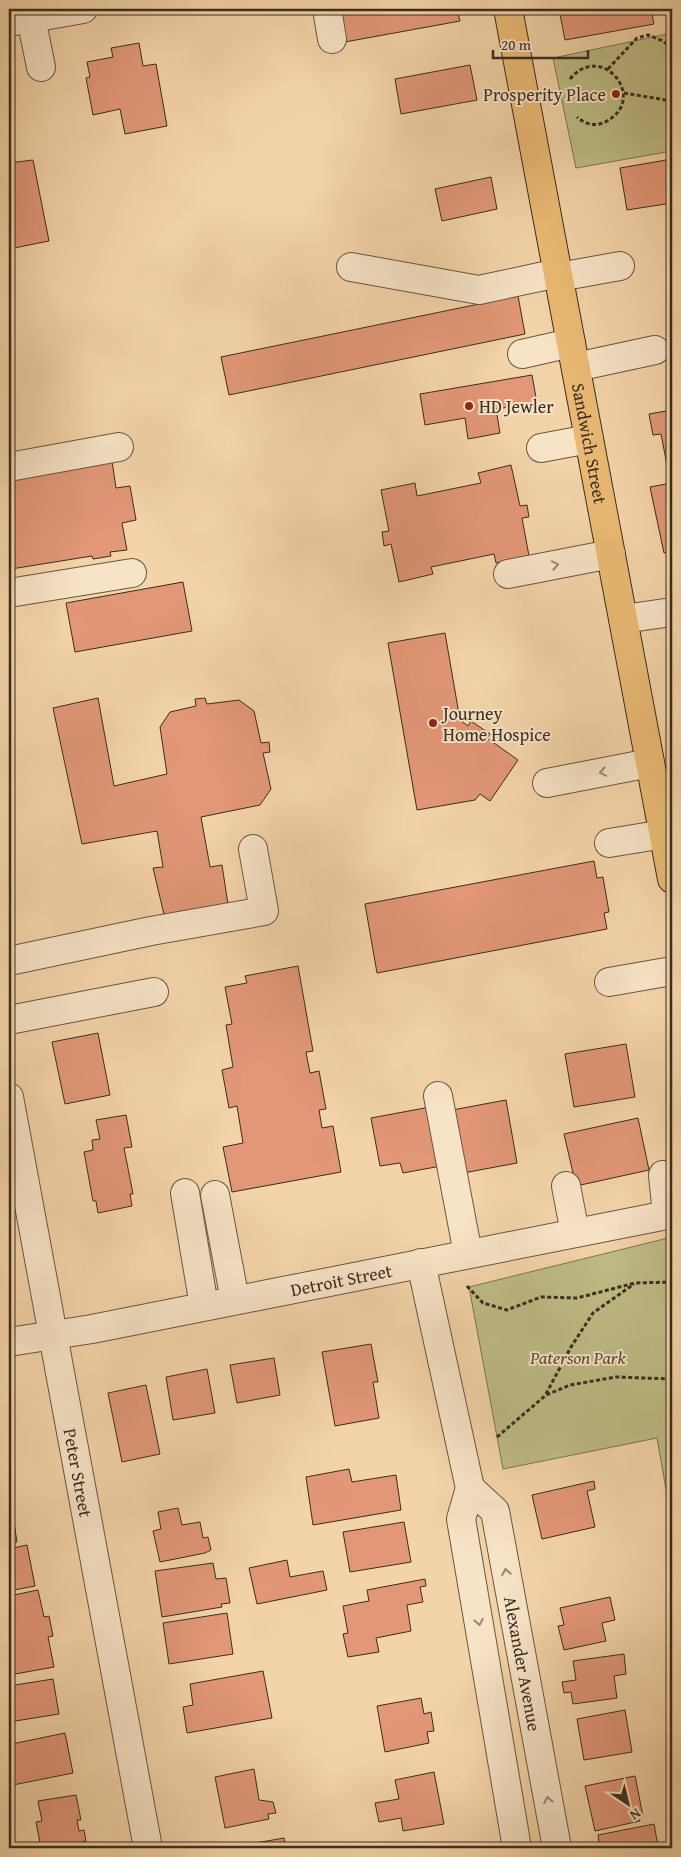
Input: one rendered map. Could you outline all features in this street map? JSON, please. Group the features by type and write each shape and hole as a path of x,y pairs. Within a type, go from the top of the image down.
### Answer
{"main road":[{"name":"Sandwich Street","path":"508,9 672,878"}],"street":[{"path":"42,67 20,20 83,9"},
{"path":"327,9 332,40"},
{"path":"351,267 479,290 558,275 620,266"},
{"path":"522,354 574,355 655,350"},
{"path":"541,448 589,438"},
{"path":"9,467 120,447"},
{"path":"508,574 611,554"},
{"path":"9,593 132,573"},
{"path":"624,620 672,612"},
{"path":"547,782 650,763"},
{"path":"609,844 664,834"},
{"path":"9,961 151,931 264,911 253,849"},
{"path":"609,982 672,971"},
{"path":"9,1020 154,992"},
{"path":"438,1096 468,1254"},
{"name":"Peter Street","path":"9,1097 148,1848"},
{"path":"662,1175 670,1214"},
{"path":"566,1186 575,1233"},
{"path":"185,1193 204,1306"},
{"path":"215,1195 235,1300"},
{"name":"Detroit Street","path":"9,1342 54,1336 670,1214"},
{"name":"Alexander Avenue","path":"421,1263 470,1488 462,1519 517,1848"},
{"name":"Alexander Avenue","path":"470,1488 495,1511 556,1848"}],"path":[{"path":"608,69 637,38 648,35 663,41 672,48"},
{"path":"570,79 581,70 599,66 608,69 616,75 624,93 618,112 611,119 602,123 592,124 583,122 577,117"},
{"path":"624,93 672,101"},
{"path":"467,1286 483,1303 507,1310 541,1297 577,1298 635,1283 672,1282"},
{"path":"546,1395 571,1347 593,1313 635,1283"},
{"path":"497,1437 546,1395 570,1385 616,1377 672,1379"}],"green space":[{"name":"Prosperity Place","path":"672,33 672,151 576,168 553,58"},
{"name":"Paterson Park","path":"672,1237 672,1523 657,1438 503,1469 469,1287"}],"building":[{"path":"349,9 457,9 460,21 345,42 339,11"},
{"path":"559,9 651,9 654,24 565,40"},
{"path":"139,43 143,66 156,64 167,126 125,134 120,109 93,115 86,78 90,77 87,62 113,57 111,48"},
{"path":"470,65 477,100 401,114 395,79"},
{"path":"672,159 672,188 670,188 672,203 627,210 620,168"},
{"path":"33,160 49,241 9,249 9,163"},
{"path":"491,177 497,209 442,221 435,189"},
{"path":"518,296 525,334 229,395 221,357"},
{"name":"HD Jewler","path":"532,375 537,403 496,409 500,433 468,439 465,418 425,425 420,394"},
{"path":"672,410 672,464 667,465 661,434 653,435 649,414"},
{"path":"112,461 116,488 130,486 136,520 122,523 127,550 110,552 111,556 93,559 92,556 11,569 9,558 9,480 77,469 76,463"},
{"path":"511,465 520,506 527,505 529,517 522,518 529,556 496,563 494,554 431,567 433,574 399,582 391,544 384,546 382,532 389,531 381,490 415,483 417,496 481,483 478,473"},
{"path":"672,483 672,551 664,553 650,487"},
{"path":"183,582 192,631 75,652 66,603"},
{"name":"Journey Home Hospice","path":"445,633 460,720 468,726 471,721 490,734 487,738 518,760 490,801 480,794 475,800 417,810 388,643"},
{"path":"98,698 114,786 167,774 160,727 170,712 196,706 195,699 205,698 207,704 239,700 254,711 261,743 269,742 270,752 263,753 271,789 260,805 201,817 210,867 222,865 229,911 166,923 153,868 163,867 157,831 82,844 53,708"},
{"path":"594,861 597,878 603,877 609,912 604,913 607,929 377,973 365,904"},
{"path":"298,966 313,1051 306,1052 310,1073 319,1071 326,1109 319,1110 322,1128 333,1126 341,1172 232,1192 223,1147 243,1143 237,1106 229,1108 222,1070 233,1067 226,1025 232,1024 225,987 247,983 245,976"},
{"path":"98,1033 110,1095 65,1104 52,1042"},
{"path":"626,1044 635,1097 574,1107 565,1054"},
{"path":"506,1100 517,1163 458,1174 447,1111"},
{"path":"430,1107 441,1166 403,1173 400,1163 380,1166 371,1118"},
{"path":"126,1115 132,1147 124,1148 133,1194 130,1194 132,1206 98,1213 96,1201 93,1201 84,1152 93,1150 92,1140 100,1139 96,1120"},
{"path":"638,1118 649,1170 576,1186 564,1134"},
{"path":"371,1344 378,1382 373,1382 379,1418 335,1426 322,1352"},
{"path":"274,1358 280,1395 237,1403 230,1365"},
{"path":"207,1369 215,1413 173,1420 166,1377"},
{"path":"146,1385 160,1454 122,1462 108,1393"},
{"path":"349,1469 352,1482 396,1475 401,1510 313,1525 306,1477"},
{"path":"594,1481 595,1489 587,1491 595,1527 542,1539 532,1495"},
{"path":"11,1504 17,1542 9,1543 9,1505"},
{"path":"178,1508 182,1525 200,1522 203,1538 208,1537 211,1550 205,1553 160,1562 153,1531 161,1529 158,1512"},
{"path":"404,1522 411,1562 350,1572 343,1532"},
{"path":"27,1545 35,1586 9,1591 9,1549"},
{"path":"287,1560 290,1577 323,1571 327,1590 257,1604 249,1568"},
{"path":"213,1563 216,1579 226,1578 230,1603 221,1604 222,1607 162,1617 155,1571"},
{"path":"425,1579 426,1586 420,1587 423,1602 407,1605 411,1631 376,1638 379,1652 348,1657 343,1634 348,1633 343,1606 369,1601 367,1590"},
{"path":"38,1590 44,1617 49,1616 53,1636 48,1637 54,1667 15,1674 11,1657 9,1657 9,1596"},
{"path":"610,1597 615,1620 602,1623 606,1641 564,1650 558,1626 564,1625 560,1608"},
{"path":"227,1613 233,1654 169,1664 163,1623"},
{"path":"624,1654 626,1674 614,1676 617,1698 573,1704 571,1692 564,1693 562,1682 576,1680 573,1661"},
{"path":"263,1671 272,1718 187,1733 183,1707 193,1705 190,1684"},
{"path":"53,1679 59,1714 9,1722 9,1686"},
{"path":"421,1698 424,1714 431,1712 434,1731 427,1732 429,1743 385,1752 377,1706"},
{"path":"625,1710 632,1752 584,1760 577,1719"},
{"path":"65,1733 73,1773 13,1785 9,1764 9,1757 14,1756 12,1744"},
{"path":"254,1769 259,1800 273,1802 276,1813 268,1814 269,1819 225,1828 215,1777"},
{"path":"434,1772 444,1824 403,1831 401,1818 379,1822 375,1803 399,1799 395,1780"},
{"path":"635,1776 643,1816 639,1817 640,1821 595,1831 585,1786"},
{"path":"76,1795 81,1820 77,1820 79,1831 84,1830 86,1841 81,1842 82,1848 41,1848 36,1822 42,1821 38,1801"},
{"path":"654,1824 658,1846 649,1848 600,1848 598,1835"},
{"path":"284,1838 286,1848 227,1848"}],"place":[{"name":"Prosperity Place","path":"616,94"},
{"name":"HD Jewler","path":"469,406"},
{"name":"Journey Home Hospice","path":"433,723"}]}
